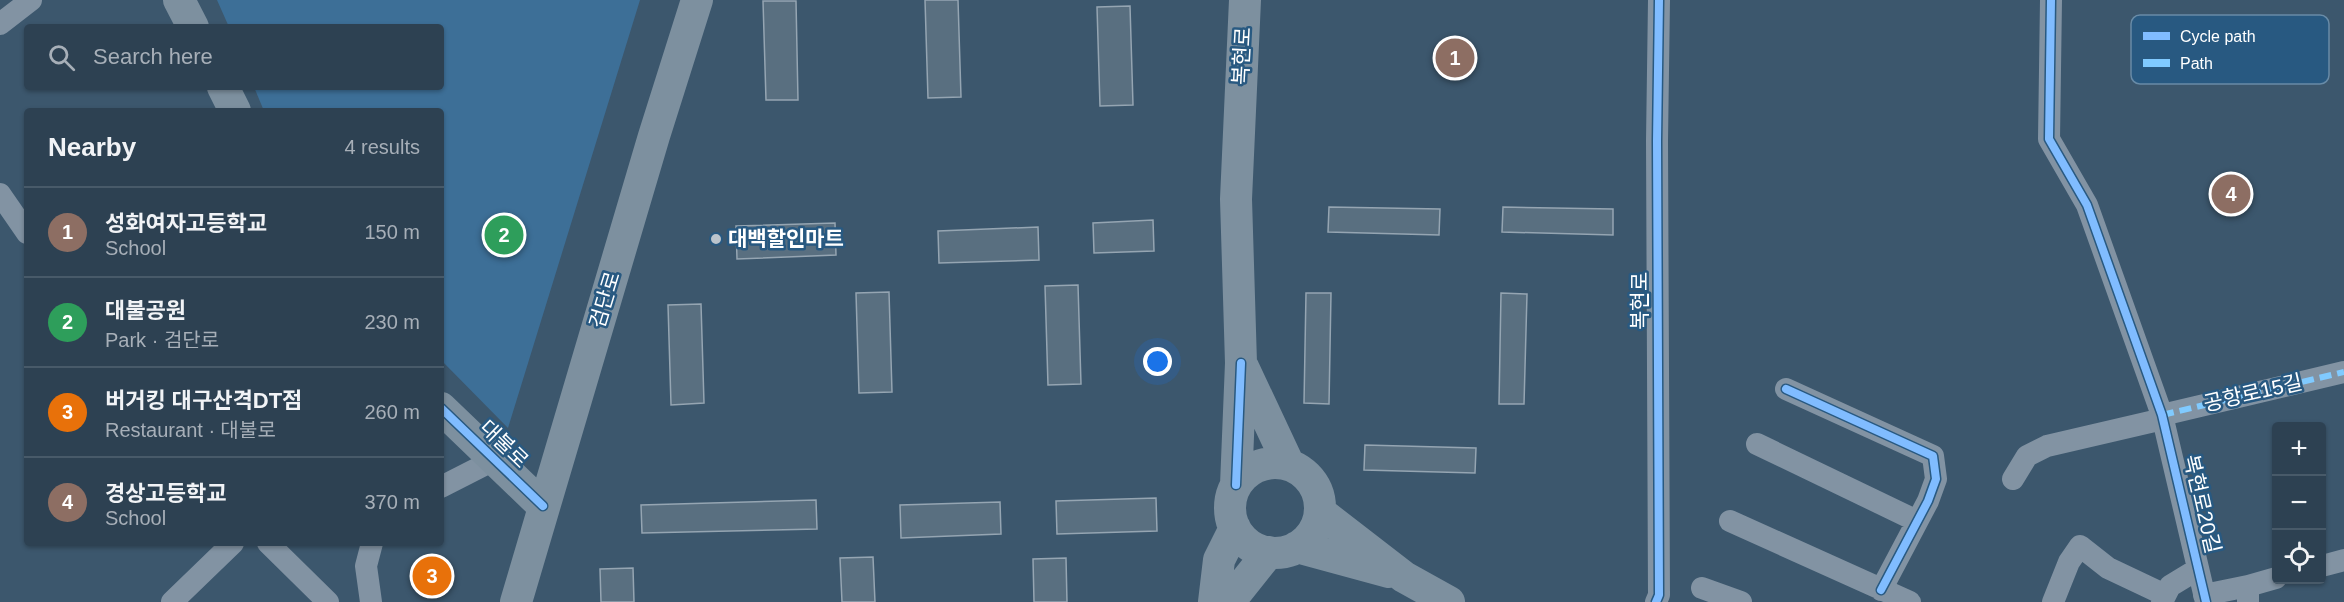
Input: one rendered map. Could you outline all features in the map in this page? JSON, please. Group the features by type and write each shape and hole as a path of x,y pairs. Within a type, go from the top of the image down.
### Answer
{"main road":[{"path":"179,0 191,24"},
{"name":"검단로","path":"516,602 654,136 697,0"},
{"name":"복현로","path":"1236,485 1241,363 1236,200 1245,0"},
{"path":"224,90 234,108"},
{"path":"1241,363 1289,465"},
{"name":"대불로","path":"444,411 543,506"},
{"path":"1229,602 1283,550 1308,538 1317,526 1320,512 1319,497 1313,484 1303,472 1289,465 1274,463 1259,466 1246,473 1236,485 1231,499 1230,514 1235,528 1244,540 1255,548 1283,550 1404,576"},
{"path":"1320,512 1404,576 1449,602"},
{"path":"1214,602 1220,560 1235,528"}],"street":[{"path":"0,24 30,0"},
{"name":"복현로","path":"1656,602 1659,595 1657,141 1659,0"},
{"name":"복현로20길","path":"2051,0 2049,139 2087,205 2162,417 2205,598"},
{"path":"0,194 24,229"},
{"name":"공항로15길","path":"2013,479 2026,456 2047,446 2344,372"},
{"path":"1786,389 1933,456 1936,479 1928,501 1877,593"},
{"path":"1757,444 1917,521"},
{"name":"대불로","path":"444,485 494,460"},
{"path":"1730,521 1877,593 1910,602"},
{"path":"172,602 230,546"},
{"path":"271,546 328,602"},
{"path":"371,546 366,566 371,602"},
{"path":"2053,602 2069,562 2080,546 2108,567 2163,599 2170,586 2198,569"},
{"path":"2326,565 2344,560"},
{"path":"2205,598 2248,594 2272,581"},
{"path":"1702,588 1741,602"}],"shaded area":[{"path":"217,0 640,0 508,428 444,363 444,108 263,108 255,90 444,90 444,24 228,24"}],"building":[{"path":"925,0 958,0 961,97 928,98"},
{"path":"763,1 796,1 798,100 766,100"},
{"path":"1130,6 1133,105 1100,106 1097,7"},
{"path":"1329,207 1440,209 1439,235 1328,232"},
{"path":"1503,207 1613,209 1613,235 1502,232"},
{"path":"1153,220 1154,251 1094,253 1093,223"},
{"path":"835,223 836,255 737,259 736,226"},
{"path":"1038,227 1039,260 939,263 938,231"},
{"path":"1078,285 1081,384 1048,385 1045,286"},
{"path":"889,292 892,392 859,393 856,293"},
{"path":"1306,293 1331,293 1329,404 1304,403"},
{"path":"1501,293 1527,294 1524,404 1499,404"},
{"path":"701,304 704,403 671,405 668,305"},
{"path":"1365,445 1476,448 1475,473 1364,470"},
{"path":"1156,498 1157,531 1057,534 1056,501"},
{"path":"816,500 817,529 642,533 641,505"},
{"path":"1000,502 1001,534 901,538 900,505"},
{"path":"873,557 875,602 842,602 840,558"},
{"path":"1066,558 1067,602 1034,602 1033,559"},
{"path":"633,568 634,602 601,602 600,569"}],"marked path":[{"path":"2162,415 2344,372"}],"cycle path":[{"path":"1656,602 1659,595 1657,141 1659,0"},
{"path":"2051,0 2049,139 2087,205 2162,415 2206,602"},
{"path":"1236,485 1241,363"},
{"path":"1786,389 1933,456 1936,479 1928,501 1881,590"},
{"path":"444,411 543,506"}],"place":[{"name":"성화여자고등학교","path":"1455,58"},
{"name":"경상고등학교","path":"2231,194"},
{"name":"대불공원","path":"504,235"},
{"name":"대백할인마트","path":"716,239"},
{"name":"버거킹 대구산격DT점","path":"432,576"}]}
